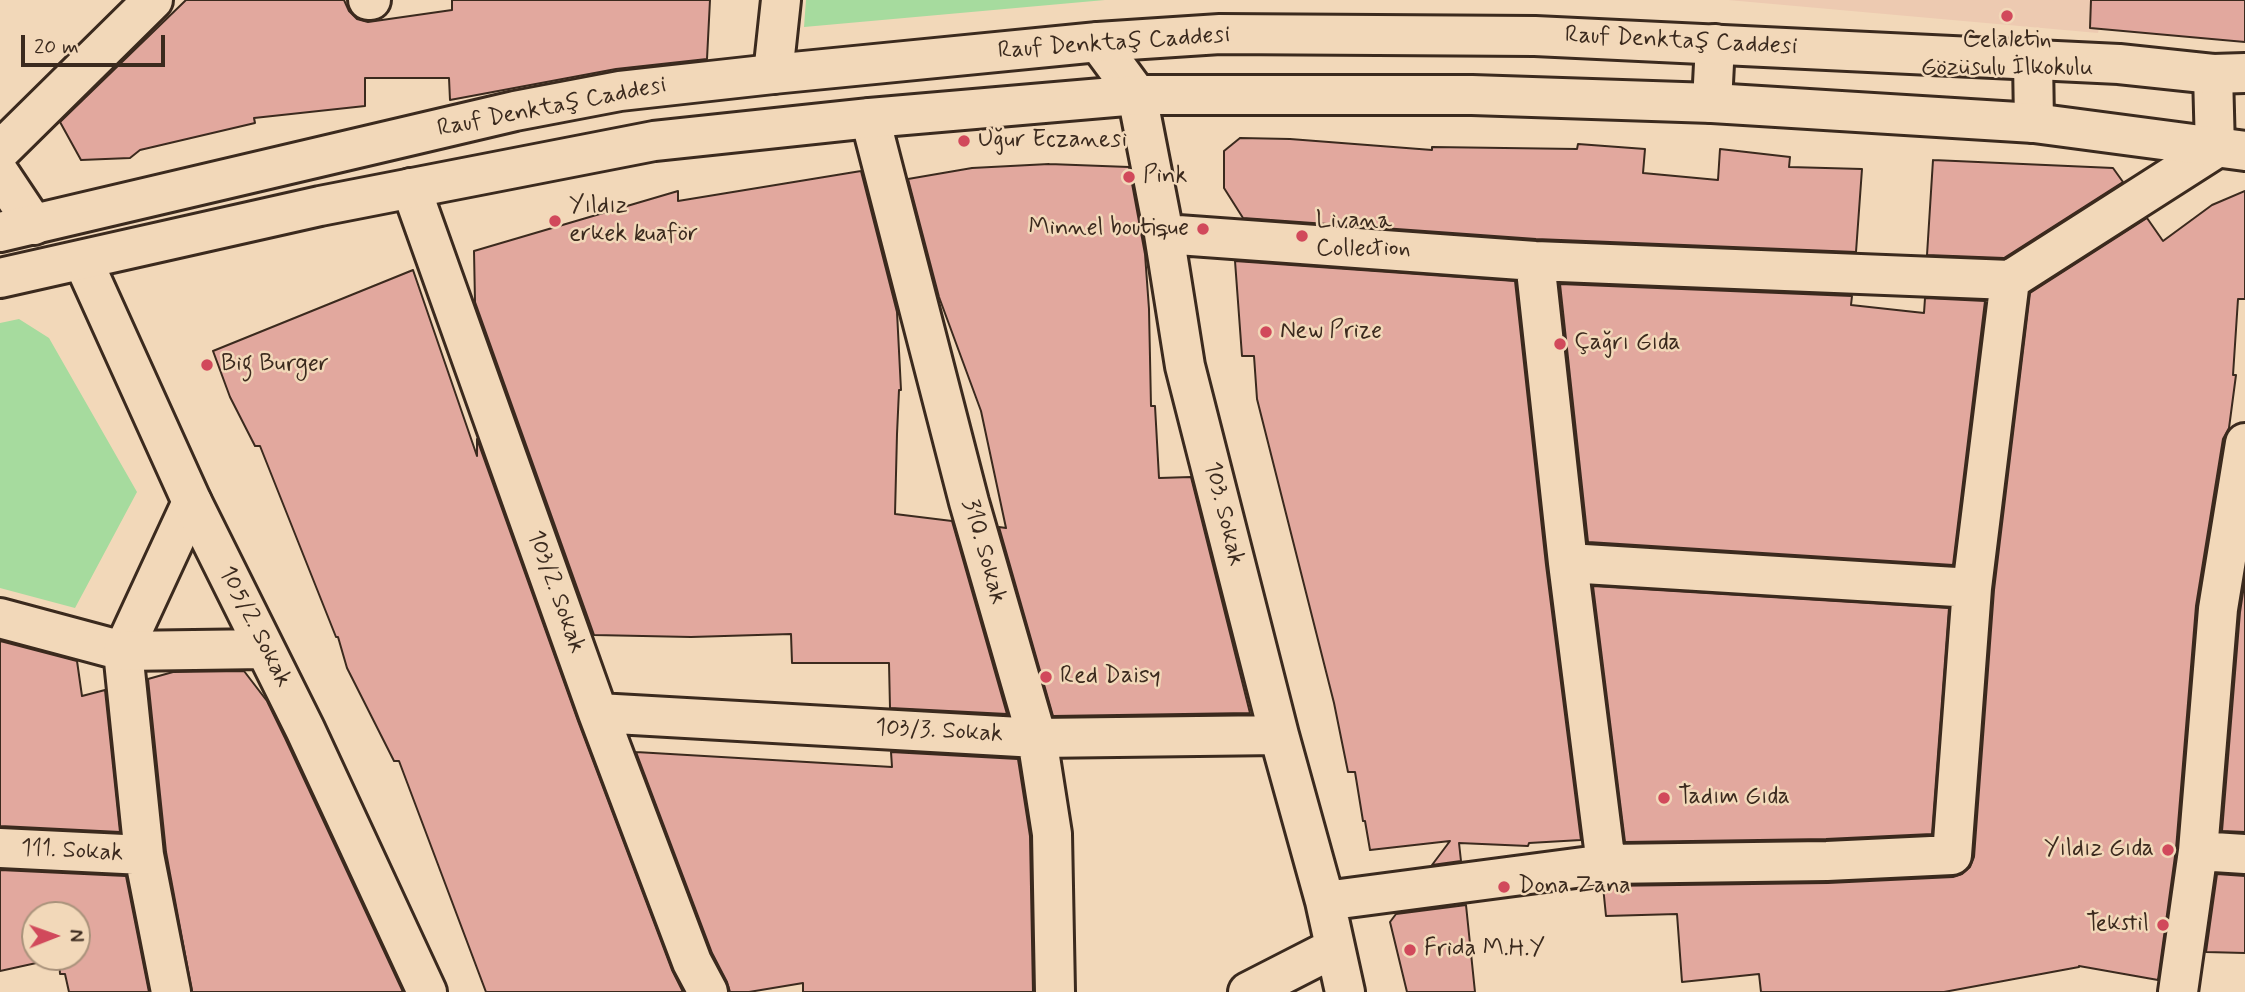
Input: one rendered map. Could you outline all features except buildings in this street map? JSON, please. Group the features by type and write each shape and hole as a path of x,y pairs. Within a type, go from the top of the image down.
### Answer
{"street":[{"path":"0,151 153,0"},
{"path":"773,74 781,0"},
{"name":"Rauf Denktaş Caddesi","path":"17,229 515,111 620,91 1098,42 1247,34 1535,36 2119,64 2229,73"},
{"name":"103. Sokak","path":"1098,42 1137,95 1164,234 1185,366 1279,736 1325,901 1345,992"},
{"path":"1712,103 1715,44"},
{"path":"2033,60 2034,123"},
{"path":"1164,234 1535,261 2010,280 2230,150 2229,73"},
{"name":"Rauf Denktaş Caddesi","path":"0,278 320,206 654,141 870,118 1137,95 1472,95 1712,103 2034,123 2230,150"},
{"name":"310. Sokak","path":"870,118 969,502 1037,738 1052,834 1055,992"},
{"path":"0,174 17,229"},
{"name":"103/2. Sokak","path":"411,188 598,713 692,962 708,992"},
{"name":"105/2. Sokak","path":"83,261 192,502 305,729 427,992"},
{"path":"1535,261 1568,563 1606,864"},
{"path":"1325,901 1606,864 1827,861 1952,855 1972,588 2010,280"},
{"path":"2178,992 2198,851 2218,609 2245,443"},
{"path":"171,992 144,855 123,651 192,502"},
{"path":"1568,563 1972,588"},
{"path":"0,618 123,651 265,649"},
{"name":"103/3. Sokak","path":"598,713 1037,738 1279,736"},
{"name":"111. Sokak","path":"0,848 144,855"},
{"path":"2198,851 2245,854"},
{"path":"1248,992 1334,948"}],"shaded area":[{"name":"Celaletin Gözüsulu İlkokulu","path":"1728,0 2104,0 2098,33"}],"green space":[{"path":"806,0 1105,0 804,27"},
{"path":"19,319 49,338 137,492 75,608 0,588 0,323"}],"place":[{"name":"Celaletin Gözüsulu İlkokulu","path":"2007,16"},
{"name":"Uğur Eczanesi","path":"964,141"},
{"name":"Pink","path":"1129,177"},
{"name":"Yıldız erkek kuaför","path":"555,221"},
{"name":"Minnel boutique","path":"1203,229"},
{"name":"Livana Collection","path":"1302,236"},
{"name":"New Prize","path":"1266,332"},
{"name":"Çağrı Gıda","path":"1560,344"},
{"name":"Big Burger","path":"207,365"},
{"name":"Red Daisy","path":"1046,677"},
{"name":"Tadım Gıda","path":"1664,798"},
{"name":"Yıldız Gıda","path":"2168,850"},
{"name":"Dona Zana","path":"1504,887"},
{"name":"Tekstil","path":"2163,925"},
{"name":"Frida M.H.Y","path":"1410,950"}]}
